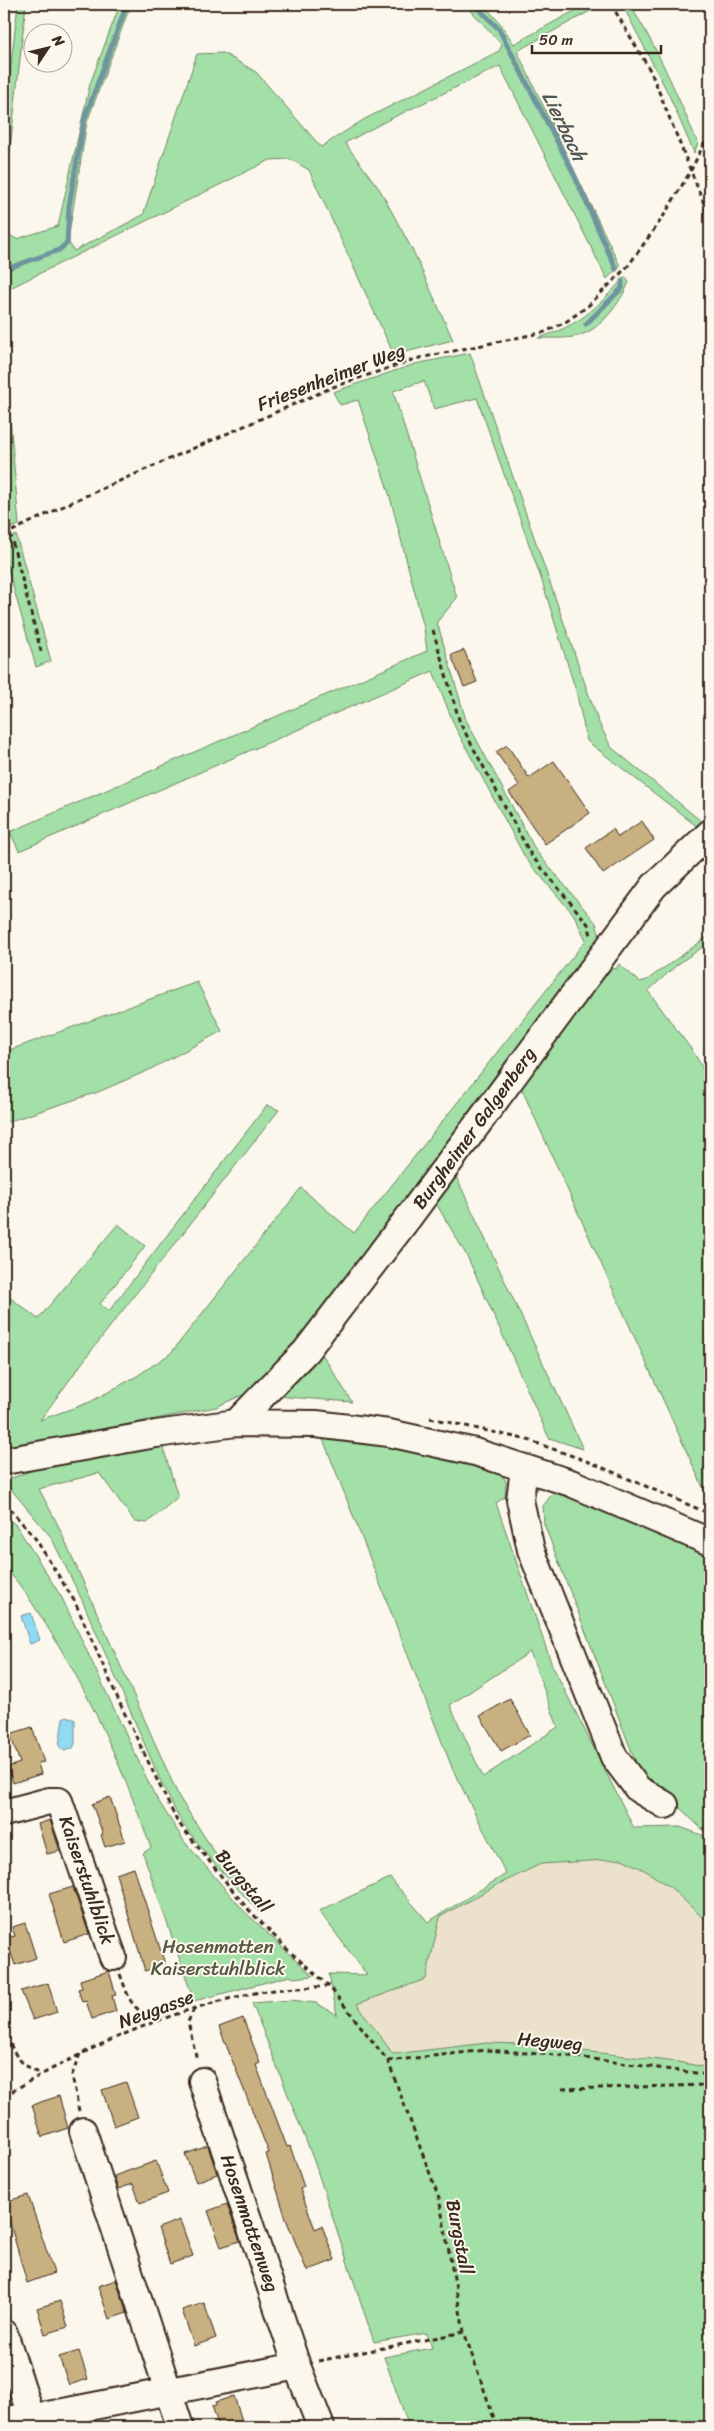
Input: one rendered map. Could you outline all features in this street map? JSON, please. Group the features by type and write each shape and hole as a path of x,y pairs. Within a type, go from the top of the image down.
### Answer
{"street":[{"name":"Burgheimer Galgenberg","path":"236,1423 306,1351 408,1218 654,886 710,833"},
{"path":"4,1461 156,1434 236,1423 316,1424 389,1433 475,1452 571,1483 710,1542"},
{"path":"524,1468 520,1500 532,1550 614,1757 638,1789 665,1805"},
{"name":"Kaiserstuhlblick","path":"4,1813 49,1801 59,1801 113,1957"},
{"name":"Hosenmattenweg","path":"202,2081 297,2366 321,2427"},
{"path":"83,2131 180,2427"},
{"path":"4,2333 43,2419"},
{"path":"4,2420 43,2419 168,2390 297,2366"}],"path":[{"path":"611,4 650,72 703,201 710,225"},
{"name":"Friesenheimer Weg","path":"4,535 74,501 333,387 415,359 545,332 567,322 588,306 628,266 663,217 690,172 710,132"},
{"path":"4,453 10,533 42,655"},
{"path":"433,630 460,723 531,855 588,924 593,942 595,965"},
{"name":"Burgstall","path":"4,1502 35,1538 74,1602 123,1710 177,1821 246,1907 288,1950 330,1986 388,2060 439,2198 464,2332 497,2427"},
{"path":"113,1957 133,2006 147,2015 163,2019"},
{"name":"Neugasse","path":"4,2096 80,2054 194,2008 263,1992 330,1986"},
{"path":"194,2008 188,2022 202,2081"},
{"path":"4,2027 14,2055 26,2067 41,2074"},
{"name":"Hegweg","path":"388,2060 486,2050 589,2058 710,2075"},
{"path":"80,2054 72,2074 83,2131"},
{"path":"562,2089 710,2085"},
{"path":"297,2366 464,2332"}],"shaded area":[{"path":"622,1859 646,1871 670,1887 710,1923 710,2068 678,2062 521,2044 487,2043 393,2054 357,2003 425,1979 440,1917 495,1886 541,1864"}],"green space":[{"path":"18,4 26,4 24,22 22,22 22,40 4,204 4,123"},
{"path":"120,4 131,4 87,122 69,234 69,243 74,251 143,215 197,54 223,53 256,72 321,147 363,120 499,51 502,45 465,4 483,4 500,23 514,44 587,4 603,4 517,51 620,266 607,279 500,66 345,143 380,190 414,253 453,340 394,355 309,170 290,159 270,160 4,291 4,233 17,239 58,226 90,84"},
{"path":"622,4 629,4 658,54 698,143 694,153 669,95"},
{"path":"625,277 629,282 621,298 595,328 587,333 573,337 538,338 566,327 586,315"},
{"path":"4,347 19,525 4,530"},
{"path":"470,353 598,721 611,747 707,826 703,831 587,741 576,691 541,578 477,398 434,409 424,381 393,391 457,598 437,622 466,720 536,851 596,923 602,944 325,1316 250,1395 240,1396 216,1407 4,1449 4,1293 38,1319 118,1224 145,1246 100,1304 109,1311 267,1105 279,1110 88,1355 40,1420 90,1402 137,1376 171,1353 301,1188 354,1233 586,940 574,915 526,859 455,727 433,671 19,851 10,832 427,651 424,628 389,493 358,400 340,405 333,392 415,364"},
{"path":"16,535 51,661 36,667 4,555 4,543"},
{"path":"710,935 710,942 678,964 648,991 694,1053 710,1081 710,1503 519,1083 602,965 616,969 619,964 640,982 647,980"},
{"path":"197,982 222,1031 147,1071 98,1092 4,1123 4,1052"},
{"path":"454,1172 583,1449 549,1438 467,1256 434,1200"},
{"path":"319,1349 352,1402 275,1396"},
{"path":"323,1439 397,1445 499,1468 506,1482 505,1497 496,1503 552,1665 634,1828 680,1827 710,1838 710,1921 704,1919 670,1887 646,1871 622,1859 541,1864 495,1886 440,1917 426,1979 357,2004 393,2054 487,2043 521,2044 678,2062 710,2068 710,2427 409,2427 384,2357 432,2348 427,2333 374,2342 314,2161 252,2003 291,2000 316,2003 337,2015 329,1974 367,1975 319,1911 390,1878 428,1922 506,1874 453,1770","holes":["530,1652 558,1727 483,1777 450,1705"]},
{"path":"163,1447 178,1497 147,1523 135,1522 99,1473 39,1489 57,1523 179,1797 217,1856 262,1909 259,1912 211,1860 182,1823 161,1782 82,1600 51,1537 4,1481 41,1467"},
{"path":"560,1493 576,1496 710,1553 710,1837 681,1809 642,1778 544,1524 543,1506 552,1494"},
{"name":"Hosenmatten Kaiserstuhlblick","path":"4,1517 16,1525 62,1598 154,1794 184,1841 244,1911 313,1976 293,1978 290,1976 194,2001 143,1853 151,1848 118,1762 93,1707 64,1654 28,1596 4,1567"}],"water":[{"path":"31,1613 40,1640 30,1644 21,1616"},
{"path":"67,1716 75,1720 75,1744 73,1748 64,1751 59,1746 63,1718"}],"building":[{"path":"464,650 477,682 464,687 451,655"},
{"path":"507,745 529,778 554,761 590,813 545,844 509,792 519,785 496,752"},
{"path":"642,821 654,840 603,874 586,848 613,829 618,837"},
{"path":"510,1699 530,1735 501,1751 480,1716"},
{"path":"32,1727 44,1762 38,1763 41,1774 13,1783 8,1767 20,1763 10,1734"},
{"path":"110,1797 125,1841 105,1847 101,1835 103,1834 92,1804"},
{"path":"50,1820 60,1851 47,1854 38,1824"},
{"path":"134,1868 165,1964 145,1971 116,1874"},
{"path":"73,1887 89,1934 64,1942 49,1894"},
{"path":"25,1923 36,1958 15,1965 6,1938 15,1936 12,1927"},
{"path":"109,1971 116,1995 112,1996 116,2011 92,2019 86,2001 82,2002 78,1989 82,1988 80,1980"},
{"path":"48,1983 57,2012 33,2020 21,1991"},
{"path":"243,2018 260,2063 256,2065 287,2147 290,2146 304,2187 300,2189 315,2229 322,2226 335,2260 307,2271 286,2219 266,2154 269,2153 219,2027"},
{"path":"126,2082 138,2117 114,2126 102,2090"},
{"path":"59,2096 68,2128 42,2137 32,2105"},
{"path":"208,2146 217,2174 196,2182 185,2154"},
{"path":"156,2161 168,2193 140,2203 133,2184 118,2189 114,2176"},
{"path":"28,2195 54,2273 27,2283 4,2202"},
{"path":"227,2204 240,2241 221,2247 208,2211"},
{"path":"180,2220 193,2256 170,2264 158,2228"},
{"path":"116,2280 127,2313 109,2319 98,2286"},
{"path":"60,2301 68,2327 45,2334 37,2308"},
{"path":"204,2303 216,2338 194,2346 182,2310"},
{"path":"79,2351 88,2379 69,2385 59,2357"},
{"path":"234,2396 244,2427 219,2427 212,2406 216,2405 216,2402"}],"waterway":[{"path":"6,269 59,250 67,243 69,206 84,120 127,4"},
{"name":"Lierbach","path":"474,4 499,29 572,170 616,269"},
{"name":"Lierbach","path":"586,324 622,288 622,281"},
{"path":"4,520 4,528"}]}
